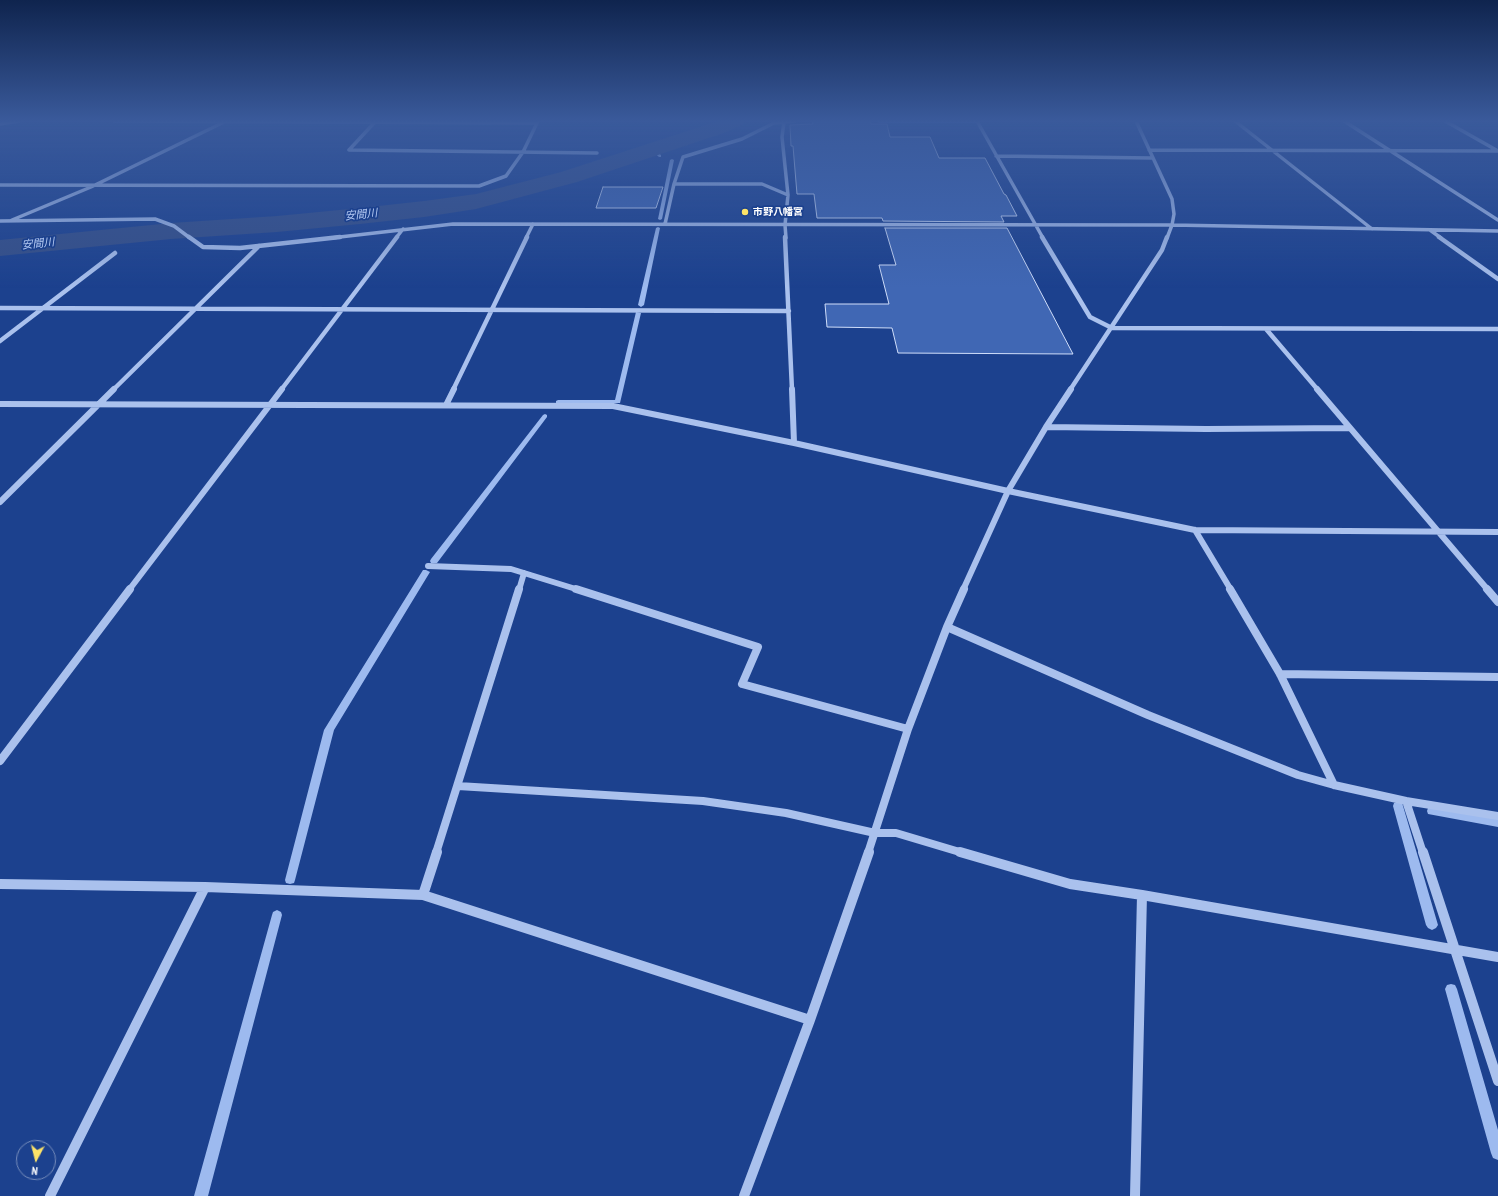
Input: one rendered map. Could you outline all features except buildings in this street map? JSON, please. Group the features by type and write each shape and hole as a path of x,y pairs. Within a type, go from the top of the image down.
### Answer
{"street":[{"path":"0,223 110,177"},
{"path":"0,185 479,186 504,177"},
{"path":"665,224 676,177"},
{"path":"786,177 788,195 785,225 794,443"},
{"path":"1008,177 1090,317 1112,328 1498,329"},
{"path":"744,1196 810,1020 875,833 908,729 947,627 1008,491 1046,427 1162,250 1172,225 1174,214 1172,199 1162,177"},
{"path":"1306,177 1372,230"},
{"path":"1430,177 1498,220"},
{"path":"674,184 762,184 788,195"},
{"path":"7,221 155,219 174,226 203,246 240,248 453,224 1172,225 1372,230 1498,231"},
{"path":"446,404 533,224"},
{"path":"0,761 403,229"},
{"path":"1430,230 1498,279"},
{"path":"0,502 259,246"},
{"path":"0,341 115,253"},
{"path":"0,308 789,311"},
{"path":"1266,329 1498,602"},
{"path":"0,404 446,404 613,406 794,443 1008,491 1195,530 1498,532"},
{"path":"1046,427 1206,429 1350,428"},
{"path":"1195,530 1280,674 1334,785"},
{"path":"428,566 511,569 758,647 742,684 908,729"},
{"path":"423,895 524,573"},
{"path":"947,627 1148,715 1298,775 1334,785 1406,801 1498,816"},
{"path":"1280,674 1498,677"},
{"path":"458,786 703,801 786,813 875,833 896,833 1070,884 1454,948 1498,957"},
{"path":"1406,801 1498,1081"},
{"path":"0,884 205,887 423,895 810,1020"},
{"path":"50,1196 205,887"},
{"path":"1135,1196 1142,895"}],"waterway":[{"name":"安間川","path":"0,248 171,231 277,224 424,209 476,201 570,177"},
{"path":"660,219 669,177"},
{"path":"641,305 658,228"},
{"path":"558,402 618,402 638,313"},
{"path":"434,561 545,416"},
{"path":"290,880 329,730 426,572"},
{"path":"1398,806 1432,925"},
{"path":"1432,811 1498,823"},
{"path":"201,1196 277,915"},
{"path":"1451,989 1498,1153"}],"place":[{"name":"市野八幡宮","path":"745,212"}]}
